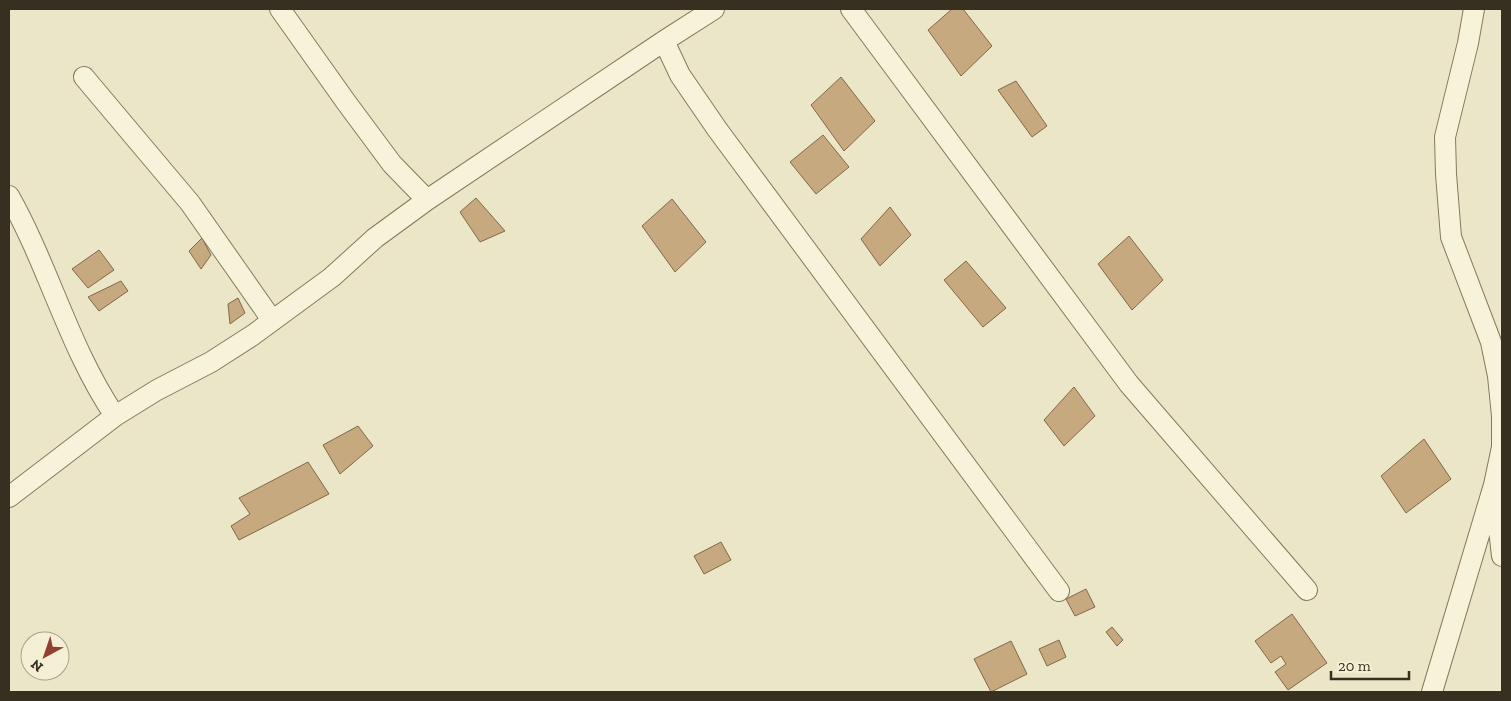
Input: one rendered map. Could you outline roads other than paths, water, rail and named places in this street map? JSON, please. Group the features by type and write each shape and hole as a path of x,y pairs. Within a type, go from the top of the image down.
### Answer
{"street":[{"path":"280,9 392,164 427,200"},
{"path":"9,497 115,416 157,390 211,362 253,334 332,277 375,238 427,200 664,40 714,9"},
{"path":"851,9 1129,384 1307,590"},
{"path":"1432,692 1494,485 1502,447 1502,416 1498,376 1491,342 1451,238 1446,174 1445,138 1468,43 1474,9"},
{"path":"664,40 680,75 717,128 1059,591"},
{"path":"84,77 190,203 272,320"},
{"path":"9,196 22,220 82,358 115,416"},
{"path":"1494,485 1502,556"}]}
